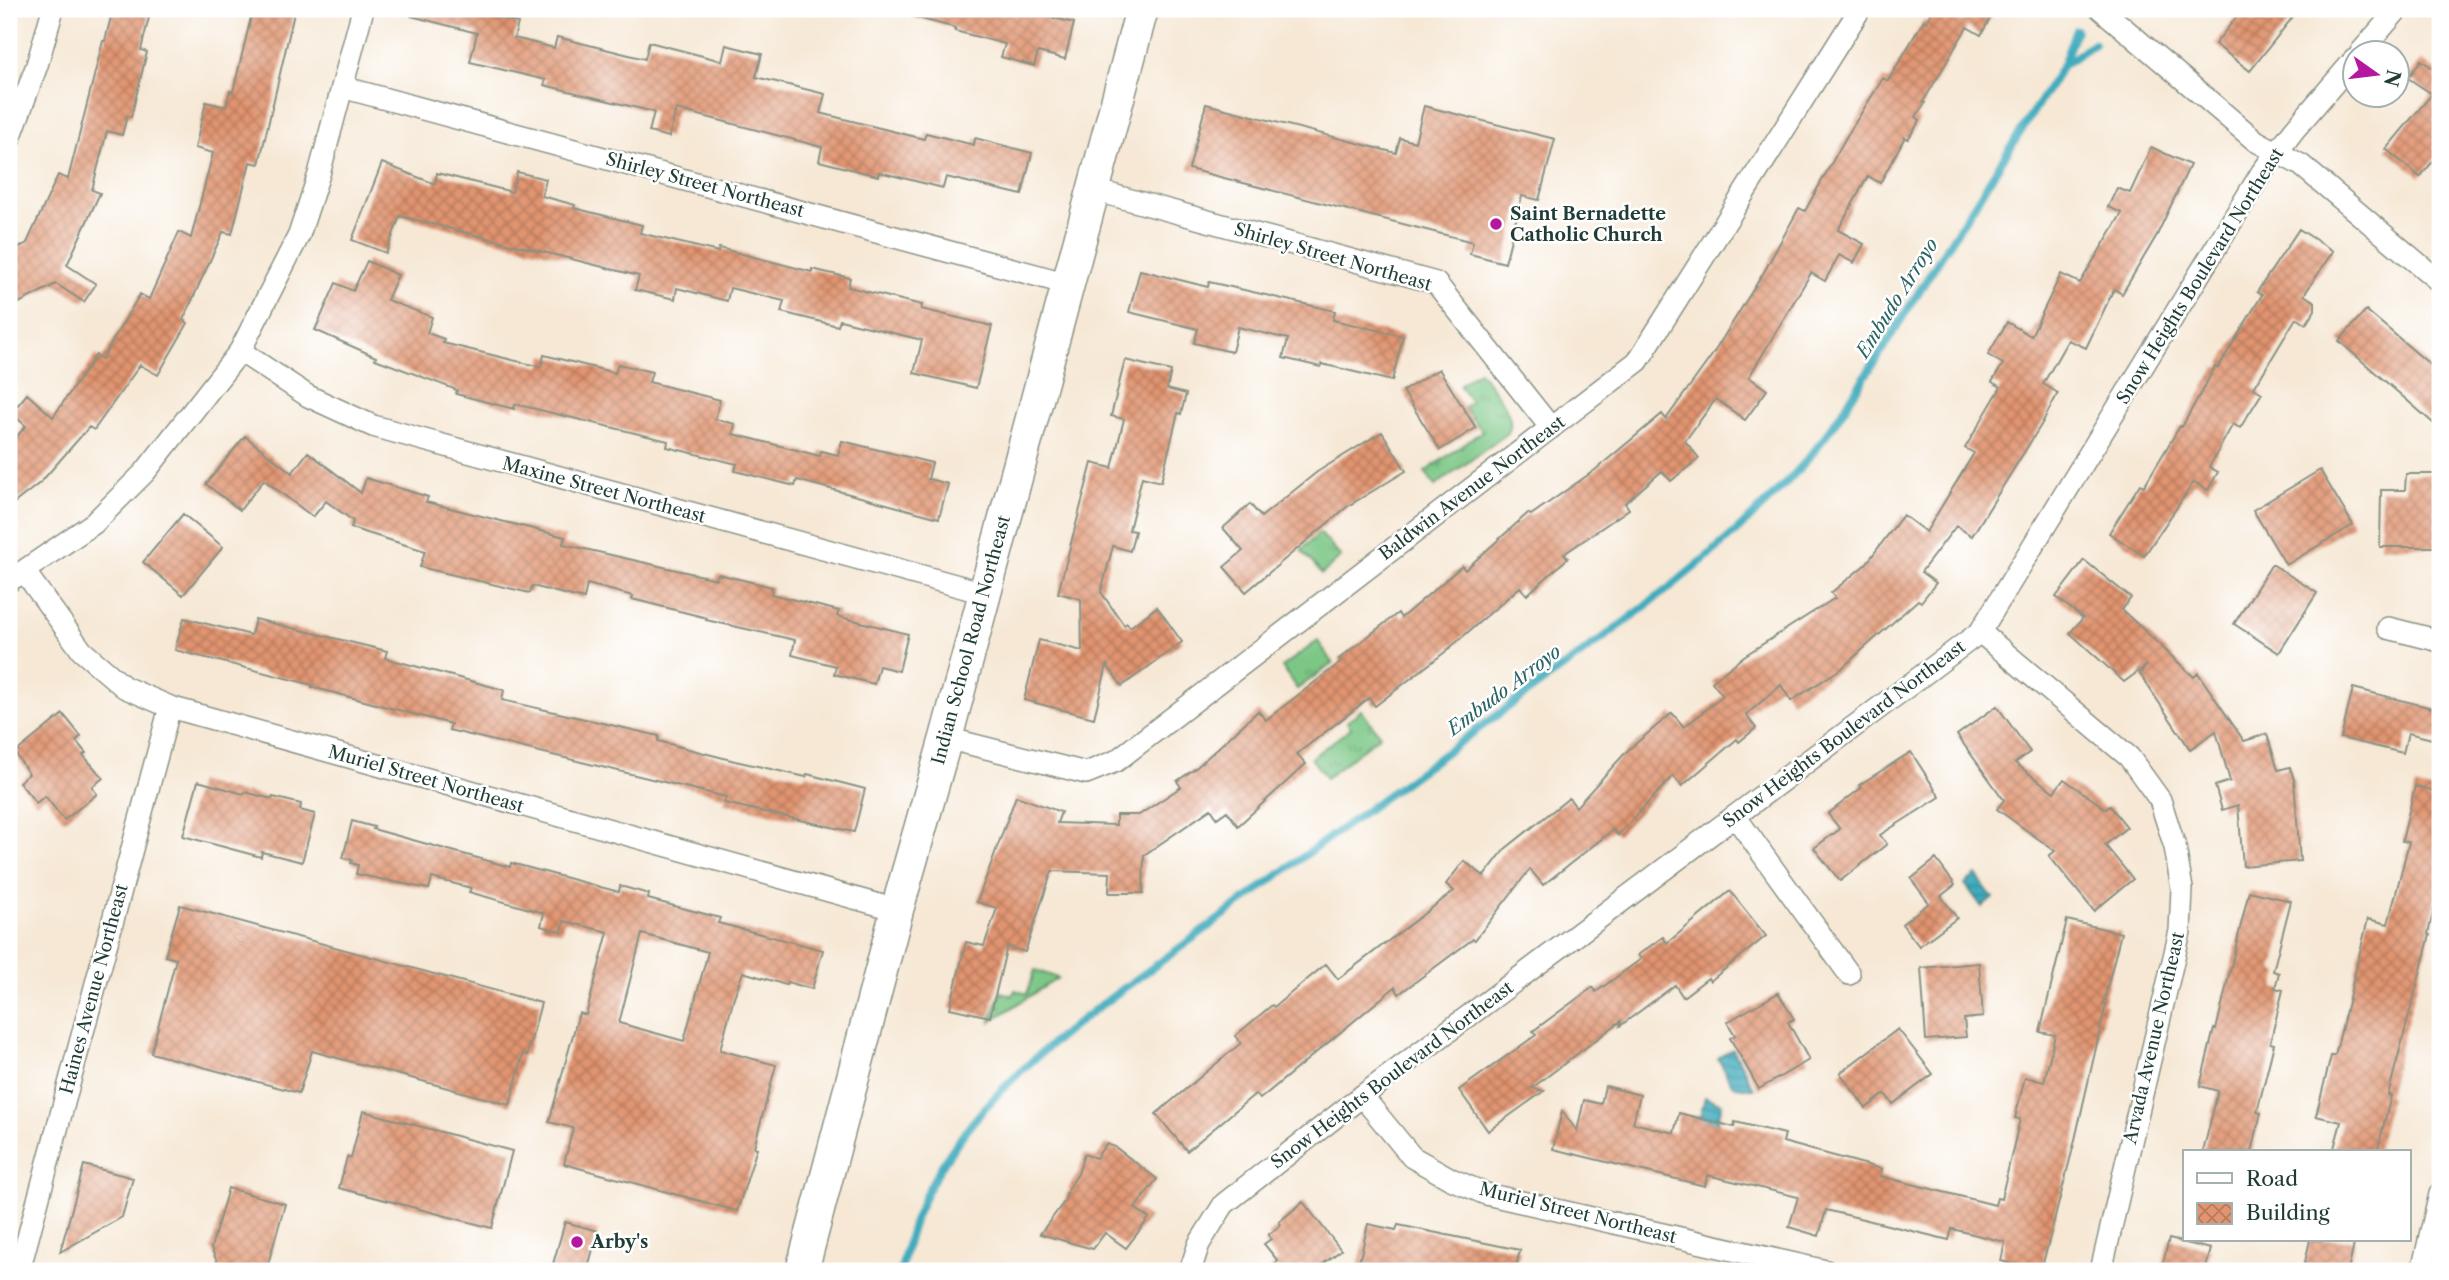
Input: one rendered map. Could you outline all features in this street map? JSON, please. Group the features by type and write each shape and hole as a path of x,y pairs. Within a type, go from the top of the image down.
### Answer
{"street":[{"path":"9,141 37,65 53,9"},
{"path":"16,576 93,523 145,472 240,351 299,235 319,174 363,9"},
{"name":"Indian School Road Northeast","path":"802,1271 897,910 946,738 1142,9"},
{"name":"Baldwin Avenue Northeast","path":"946,738 1086,773 1116,761 1637,362 1860,9"},
{"path":"2101,9 2256,141 2301,165 2440,282"},
{"path":"2373,38 2398,9"},
{"name":"Snow Heights Boulevard Northeast","path":"1190,1271 1199,1244 1224,1204 1980,632 2277,152 2340,77"},
{"name":"Shirley Street Northeast","path":"342,87 1068,284"},
{"name":"Shirley Street Northeast","path":"1094,190 1436,283 1551,428"},
{"name":"Maxine Street Northeast","path":"240,351 308,396 373,426 984,593"},
{"name":"Muriel Street Northeast","path":"16,576 82,651 124,687 170,707 897,910"},
{"path":"2388,628 2440,641"},
{"name":"Arvada Avenue Northeast","path":"1980,632 2129,757 2160,800 2175,847 2182,890 2180,931 2101,1271"},
{"name":"Haines Avenue Northeast","path":"19,1271 170,707"},
{"path":"1735,817 1849,974"},
{"name":"Muriel Street Northeast","path":"1362,1097 1412,1157 1451,1179 1486,1194 1826,1271"},
{"path":"2423,1271 2440,1194"}],"green space":[{"path":"1479,371 1507,409 1510,418 1508,433 1435,486 1425,472 1482,431 1464,407 1471,402 1459,385"},
{"path":"1320,533 1341,557 1322,574 1301,550"},
{"path":"1318,641 1333,663 1297,689 1282,667"},
{"path":"1361,710 1380,735 1326,778 1311,758 1351,728 1347,722"},
{"path":"1035,970 1058,978 991,1021 1001,992 1012,996 1015,990 1027,994"}],"water":[{"path":"1976,875 1993,898 1982,907 1965,884"},
{"path":"1733,1049 1754,1089 1732,1085 1718,1058"},
{"path":"1705,1097 1722,1104 1714,1134 1693,1126 1695,1116 1700,1117"}],"building":[{"path":"113,9 151,9 141,50 147,52 131,117 127,116 122,135 107,131 92,190 100,193 67,265 96,284 84,302 56,284 9,308 9,253 27,243 58,175 68,179"},
{"path":"253,9 295,9 259,164 250,162 232,234 223,232 183,320 188,323 158,375 140,365 94,430 89,427 41,482 9,507 9,445 26,426 11,413 27,394 53,417 96,355 102,359 140,294 149,299 179,232 191,238 213,153 195,148 206,102 226,107 230,91 233,92"},
{"path":"412,9 462,9 518,23 514,38 554,48 557,37 645,59 649,42 722,61 726,45 762,54 756,77 825,94 820,113 924,139 926,133 974,145 975,138 1032,153 1022,195 946,177 943,188 879,172 878,176 819,161 822,147 676,109 669,137 649,132 654,112 544,85 546,80 470,62 477,33 411,16"},
{"path":"911,9 1018,9 1074,23 1065,59 1038,52 1034,66 1001,57 1005,44 910,16"},
{"path":"1933,9 1995,9 1981,35 1967,27 1923,102 1925,103 1916,117 1920,120 1908,139 1905,137 1880,183 1868,176 1838,230 1864,244 1854,263 1839,255 1825,281 1811,273 1749,377 1767,390 1745,420 1716,399 1685,441 1699,458 1671,481 1662,471 1625,503 1629,509 1564,554 1568,558 1527,595 1520,587 1445,652 1375,706 1369,698 1297,754 1306,764 1238,826 1227,811 1217,818 1211,809 1144,855 1143,893 1109,893 1110,873 1052,871 1025,952 1007,946 990,1017 950,1008 966,942 984,946 997,908 977,902 1016,796 1061,812 1057,823 1116,825 1116,815 1139,815 1181,787 1177,781 1196,768 1258,711 1266,720 1341,662 1339,659 1398,613 1401,618 1462,566 1465,570 1528,513 1531,515 1595,470 1662,414 1666,419 1713,354 1764,272 1799,208 1805,211 1883,78 1888,81"},
{"path":"2243,9 2299,9 2250,71 2215,44"},
{"path":"2421,60 2440,73 2440,153 2420,177 2386,149 2432,94 2410,79"},
{"path":"1206,104 1396,153 1400,138 1415,142 1424,106 1555,139 1539,200 1522,196 1505,263 1470,254 1473,242 1189,169"},
{"path":"2151,147 2190,165 2157,235 2122,294 2114,289 2086,348 2068,340 2043,384 2058,393 2041,425 1972,536 1956,526 1921,572 1936,583 1921,602 1918,600 1842,668 1791,701 1781,685 1746,715 1756,728 1739,742 1737,739 1682,786 1673,776 1618,835 1613,830 1543,885 1530,869 1475,940 1399,994 1395,987 1260,1099 1255,1094 1187,1151 1156,1114 1241,1043 1235,1036 1272,1005 1274,1007 1326,964 1338,979 1454,891 1446,884 1464,861 1484,876 1505,849 1569,798 1576,807 1627,751 1672,713 1684,727 1723,696 1712,682 1744,656 1835,598 1831,593 1866,564 1903,515 1926,532 1974,453 1965,448 2001,387 1992,382 2003,364 1988,355 2007,322 2031,336 2061,274 2080,283 2122,213 2108,207 2117,188 2130,193"},
{"path":"382,163 435,184 437,173 512,192 517,172 546,179 542,196 575,205 574,208 642,225 640,233 718,252 719,248 812,272 812,269 850,278 848,287 922,305 921,309 992,326 976,388 914,373 922,340 840,320 838,326 781,312 784,301 730,288 727,301 677,288 675,299 635,290 639,276 400,216 386,253 352,240"},
{"path":"2299,229 2333,251 2304,295 2315,302 2315,310 2306,324 2296,318 2254,388 2262,393 2240,428 2233,424 2209,467 2218,472 2208,490 2194,482 2144,556 2109,533 2140,484 2144,486 2180,426 2182,427 2215,367 2218,368 2262,295 2257,292"},
{"path":"367,261 398,275 387,300 432,317 427,333 444,339 443,343 541,367 544,355 615,373 618,364 652,372 649,382 720,400 715,419 735,424 733,434 820,456 821,451 838,455 842,441 932,463 928,479 948,484 939,518 797,480 795,486 735,471 737,464 667,447 668,441 515,404 514,409 456,394 457,390 375,359 376,357 315,330 336,283 353,291"},
{"path":"1140,270 1208,287 1209,282 1335,311 1333,320 1403,336 1392,381 1322,364 1321,367 1283,358 1288,339 1238,327 1232,352 1194,343 1198,329 1129,312"},
{"path":"2366,310 2440,373 2440,429 2339,341"},
{"path":"1125,360 1171,371 1167,389 1186,394 1181,414 1178,413 1161,482 1142,477 1129,530 1135,531 1130,551 1113,546 1101,592 1124,625 1127,623 1130,627 1157,607 1182,642 1122,686 1107,665 1094,718 1024,700 1039,640 1082,651 1081,599 1058,593 1092,463 1112,468 1124,419 1111,416"},
{"path":"1439,369 1476,428 1440,450 1403,391"},
{"path":"1382,432 1406,471 1348,506 1246,592 1224,567 1243,551 1223,528 1250,504 1261,517 1317,472"},
{"path":"245,436 292,473 308,452 361,493 366,478 428,497 426,502 565,537 563,544 716,579 718,574 772,587 771,594 839,611 837,616 908,634 899,671 879,666 874,684 834,674 836,666 792,655 795,640 706,620 707,618 632,599 633,596 587,584 584,599 532,586 530,593 420,567 425,551 351,528 353,521 326,501 313,517 264,480 240,510 206,484"},
{"path":"2320,470 2353,525 2286,565 2253,510"},
{"path":"2406,474 2440,474 2440,547 2380,547 2381,490 2405,490"},
{"path":"183,514 223,547 183,595 143,562"},
{"path":"2084,560 2131,598 2122,610 2194,677 2198,673 2244,741 2267,734 2278,770 2290,767 2294,780 2300,861 2243,866 2238,805 2222,810 2215,786 2230,781 2216,731 2190,749 2140,674 2147,665 2124,682 2070,633 2083,618 2056,597"},
{"path":"2272,564 2317,593 2279,653 2234,624"},
{"path":"184,618 251,635 255,619 387,651 385,658 504,690 502,700 659,736 658,741 735,761 806,777 807,774 865,789 854,832 724,803 726,797 449,730 451,724 175,650"},
{"path":"2353,688 2440,710 2440,741 2408,733 2403,753 2341,738"},
{"path":"1997,706 2030,752 2015,763 2054,792 2064,779 2106,809 2110,806 2127,827 2105,845 2133,879 2094,911 2049,856 2055,851 1997,809 2004,800 1957,735"},
{"path":"63,714 81,736 76,741 86,753 83,755 103,778 92,787 97,794 64,820 45,796 36,803 19,782 29,774 15,753"},
{"path":"1911,752 1940,797 1880,835 1887,844 1840,881 1814,848 1840,829 1828,814 1861,788 1859,785"},
{"path":"198,781 244,794 245,792 301,804 300,810 315,814 302,862 262,852 261,857 183,836"},
{"path":"2415,786 2440,792 2440,883 2428,934 2430,935 2388,1095 2391,1096 2378,1150 2334,1150 2341,1122 2316,1116 2331,1056 2335,1056 2368,919 2388,924 2409,842 2402,841"},
{"path":"352,821 510,867 511,863 619,892 620,886 649,894 648,899 720,918 718,923 823,950 812,989 787,982 786,985 743,972 734,997 720,1050 776,1065 754,1147 757,1148 737,1211 564,1164 573,1128 549,1122 579,1013 586,1015 608,932 564,921 562,932 541,926 544,913 469,892 471,888 432,878 429,889 356,874 358,865 343,858","holes":["642,934 708,952 684,1041 619,1023"]},
{"path":"1936,859 1955,885 1941,896 1957,918 1919,946 1902,924 1929,903 1911,879"},
{"path":"1730,891 1766,936 1710,981 1708,978 1683,997 1675,985 1620,1026 1621,1021 1532,1088 1544,1091 1488,1131 1459,1090 1536,1035 1533,1031 1593,987 1596,992 1641,959 1638,955 1663,937 1667,943"},
{"path":"2249,891 2291,901 2273,971 2279,973 2275,988 2283,990 2270,1043 2274,1044 2257,1112 2261,1113 2252,1150 2203,1150 2218,1091 2200,1086 2214,1029 2216,1030"},
{"path":"180,905 541,1003 527,1055 523,1054 510,1105 312,1051 299,1093 151,1053 176,959 165,956"},
{"path":"2067,920 2121,933 2103,1004 2106,1004 2074,1144 2041,1271 2001,1261 2005,1242 1952,1229 1949,1240 1826,1210 1819,1236 1789,1227 1798,1197 1707,1175 1705,1186 1553,1149 1562,1111 1577,1131 1584,1100 1601,1104 1605,1086 1640,1095 1633,1123 1674,1133 1679,1113 1734,1127 1735,1122 1785,1134 1783,1142 1882,1169 1880,1176 1995,1205 1997,1198 2001,1199 2020,1119 2015,1118 2025,1077 2044,1082 2055,1035 2040,1032"},
{"path":"1979,963 1983,1017 1964,1019 1966,1037 1926,1040 1921,968"},
{"path":"1778,993 1794,1019 1788,1022 1809,1060 1759,1089 1730,1038 1735,1035 1727,1022"},
{"path":"1898,1029 1933,1074 1893,1104 1885,1094 1866,1108 1840,1073"},
{"path":"363,1111 512,1151 492,1228 339,1188 347,1157 351,1158"},
{"path":"1106,1144 1115,1147 1157,1179 1135,1208 1149,1218 1126,1248 1105,1233 1093,1249 1040,1234 1064,1202 1069,1187 1078,1174 1084,1154 1096,1158"},
{"path":"84,1165 133,1178 122,1217 60,1252"},
{"path":"228,1188 285,1204 266,1271 221,1271 211,1248"},
{"path":"1303,1202 1341,1250 1314,1271 1268,1271 1278,1261 1264,1244 1271,1239 1268,1235"},
{"name":"Arby's","path":"565,1222 598,1231 587,1271 551,1271"},
{"path":"1368,1224 1396,1230 1398,1225 1520,1250 1515,1271 1357,1271"},
{"path":"2169,1239 2211,1249 2205,1271 2161,1271"},
{"path":"2310,1242 2355,1242 2348,1271 2303,1271"}],"waterway":[{"name":"Embudo Arroyo","path":"901,1271 914,1221 940,1168 970,1125 1005,1087 1044,1051 1085,1017 1661,594 1767,503 1822,441 1843,410 2063,65 2076,30"},
{"name":"Embudo Arroyo","path":"2063,65 2094,44"}],"place":[{"name":"Saint Bernadette Catholic Church","path":"1496,224"},
{"name":"Arby's","path":"577,1242"}]}
